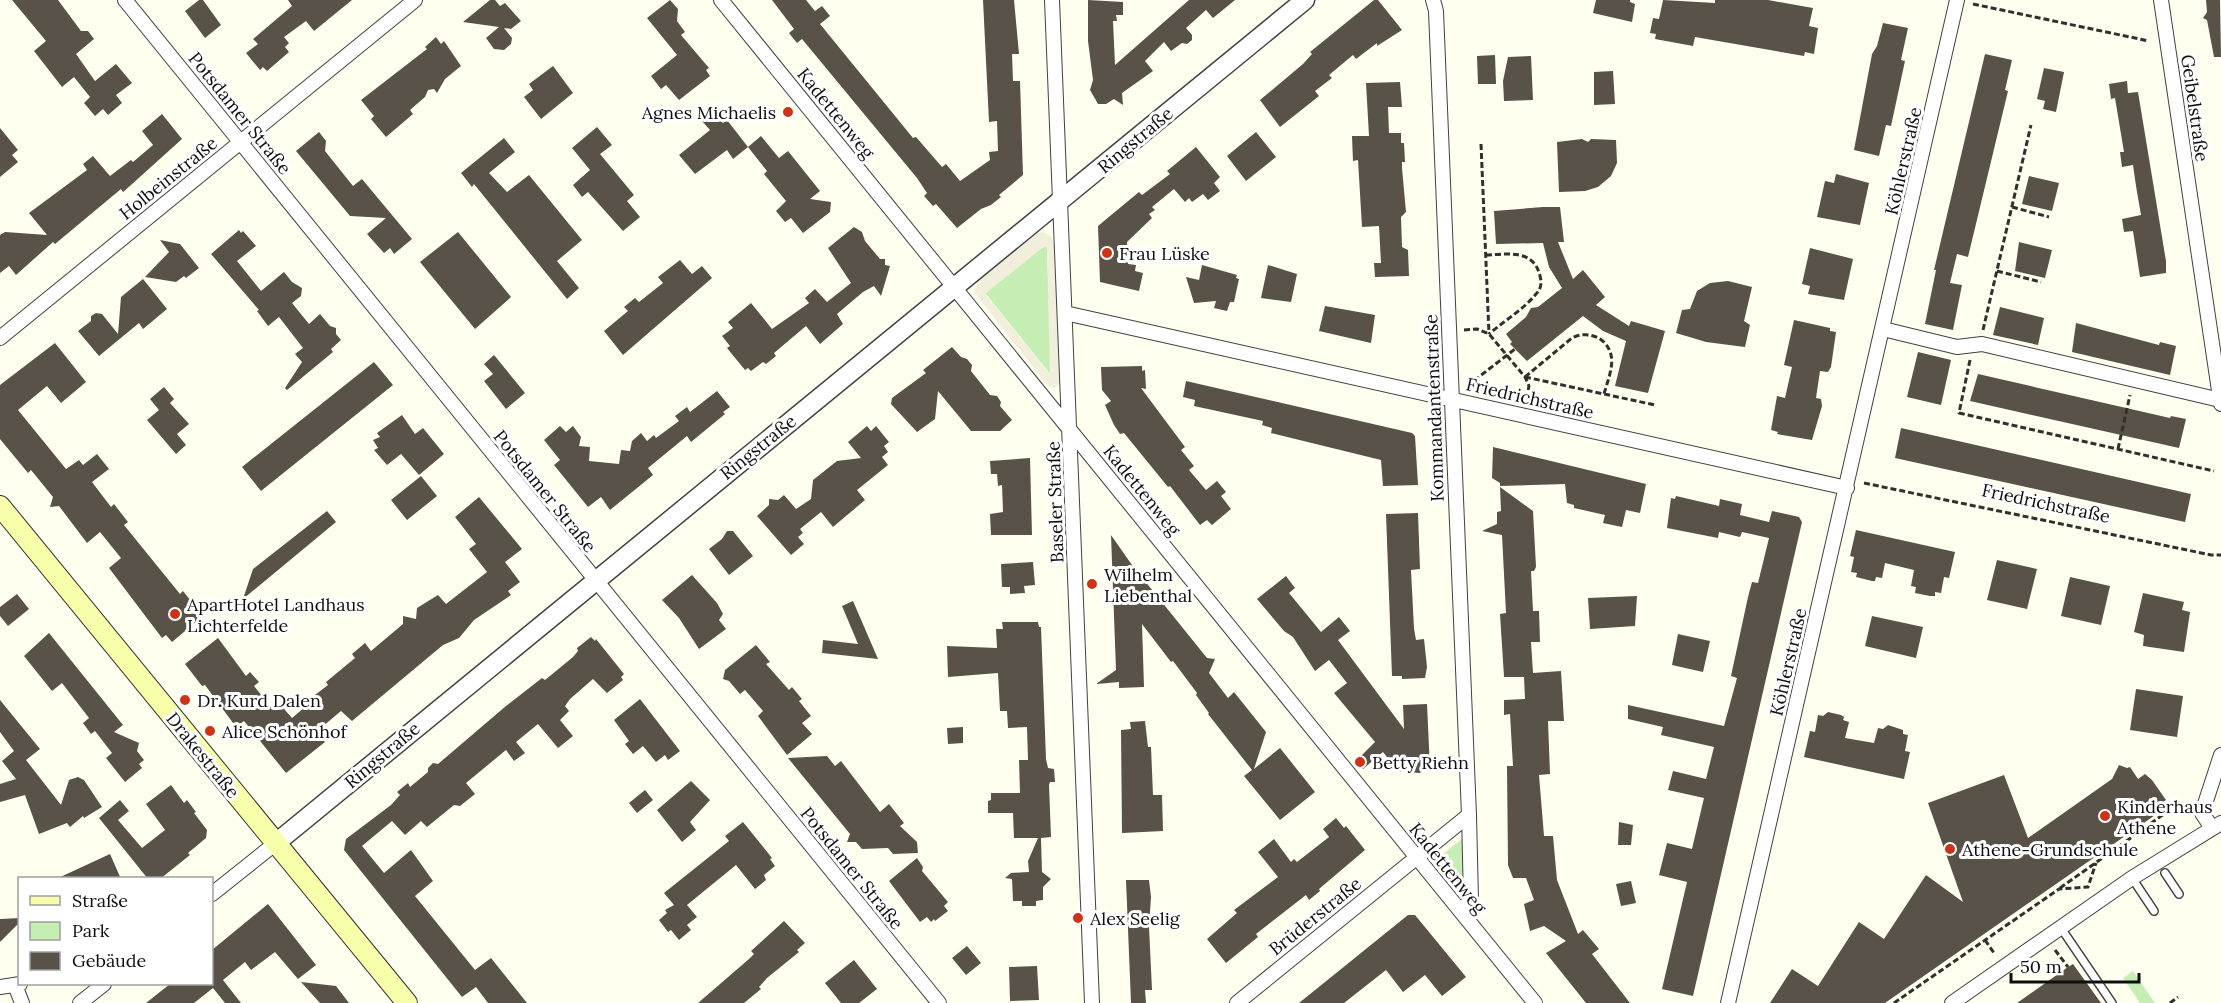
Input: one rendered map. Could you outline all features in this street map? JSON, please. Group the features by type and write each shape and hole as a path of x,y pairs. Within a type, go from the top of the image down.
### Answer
{"main road":[{"name":"Drakestraße","path":"0,506 406,1003"}],"street":[{"name":"Potsdamer Straße","path":"125,0 939,1003"},
{"name":"Holbeinstraße","path":"0,338 415,0"},
{"name":"Kadettenweg","path":"721,0 1535,1003"},
{"name":"Baseler Straße","path":"1052,0 1092,1003"},
{"name":"Ringstraße","path":"213,893 594,580 1061,202 1305,0"},
{"name":"Kommandantenstraße","path":"1433,0 1436,23 1469,815 1471,900 1461,911"},
{"name":"Geibelstraße","path":"1977,340 1982,344 2221,402 2161,0"},
{"name":"Köhlerstraße","path":"1728,1003 1883,329 1954,1"},
{"name":"Friedrichstraße","path":"1065,313 1846,488"},
{"path":"1883,329 1958,346 1977,340"},
{"path":"1952,1003 2132,878 2216,825 2202,813 2221,755"},
{"path":"1416,857 1469,815"},
{"name":"Brüderstraße","path":"1237,1003 1416,857"},
{"path":"0,987 18,984"},
{"path":"18,985 22,1003"},
{"path":"80,1003 103,985"}],"lane":[{"path":"2164,873 2179,894"},
{"path":"2132,878 2154,911"},
{"path":"2061,928 2112,1003"}],"path":[{"path":"1973,4 2148,41"},
{"path":"2031,125 1997,271 1959,413 2214,471"},
{"path":"1481,144 1489,333"},
{"path":"2012,207 2049,217"},
{"path":"1485,255 1520,254 1529,258 1535,263 1541,280 1536,295 1489,333"},
{"path":"1997,271 2042,282"},
{"path":"1464,330 1477,329 1489,333 1525,377 1529,386 1526,400"},
{"path":"1525,377 1572,338 1581,333 1589,334 1606,345 1611,354 1604,394"},
{"path":"1466,387 1515,349"},
{"path":"1525,377 1655,405"},
{"path":"2118,449 2133,379"},
{"name":"Friedrichstraße","path":"1864,483 2211,555 2221,555"},
{"path":"1894,1003 2164,814 2184,814"},
{"path":"2135,835 2149,832 2167,833"},
{"path":"2059,889 2088,887 2096,863"},
{"path":"1985,940 1994,953"},
{"path":"2055,950 2068,967"},
{"path":"2170,1003 2178,998"}],"green space":[{"path":"1043,247 1047,247 1051,375 985,293"},
{"path":"1462,839 1464,880 1462,886 1439,857"},
{"path":"2133,971 2155,1003 2140,1003 2123,978"}],"shaded area":[{"path":"1044,232 1052,238 1056,251 1061,383 1054,388 1048,386 974,292 978,281 984,274 1036,233","holes":["1043,247 1047,247 1050,374 985,294"]}],"building":[{"path":"12,0 58,0 81,31 88,31 94,39 76,54 95,81 116,64 132,83 116,95 122,103 108,115 103,109 95,116 84,103 90,97 74,77 62,87 34,51 46,41"},
{"path":"199,0 203,0 221,25 205,38 185,11"},
{"path":"288,0 352,0 314,31 306,21 284,37 289,43 285,47 289,52 267,71 263,67 260,70 246,53 258,44 253,39 292,6"},
{"path":"490,0 495,0 500,6 505,3 521,21 511,29 504,28 512,38 511,44 504,50 494,49 486,38 499,27 463,22"},
{"path":"670,0 678,9 677,21 685,32 681,35 709,68 706,70 710,76 679,100 666,85 661,89 651,76 677,55 647,18"},
{"path":"772,0 806,0 815,11 822,6 830,16 820,24 913,138 916,137 942,167 946,164 960,181 990,160 989,152 998,151 997,121 989,122 983,0 1014,0 1019,54 1012,54 1013,81 1020,81 1023,175 999,195 1001,197 957,228 936,204 933,206 924,196 927,193 917,178 802,39 797,43 789,33 794,29"},
{"path":"1088,0 1123,2 1123,15 1116,15 1117,21 1113,21 1115,65 1189,0 1235,0 1213,18 1206,10 1186,28 1192,35 1192,40 1187,44 1182,43 1171,51 1164,42 1145,61 1153,71 1122,93 1123,105 1114,99 1106,104 1098,104 1090,90 1093,80 1088,41"},
{"path":"1374,0 1378,0 1402,30 1377,46 1377,43 1356,59 1353,55 1329,75 1332,78 1315,91 1319,96 1280,127 1260,100 1303,64 1312,54 1310,52"},
{"path":"1596,0 1630,0 1635,4 1632,22 1593,13"},
{"path":"1663,0 1715,3 1715,0 1768,0 1813,8 1809,26 1818,28 1814,54 1805,52 1804,56 1695,37 1693,46 1655,39 1656,34 1650,33 1653,18 1659,19"},
{"path":"2206,0 2220,0 2221,57 2214,57 2207,20 2203,18 2207,12"},
{"path":"1883,23 1908,28 1901,60 1905,61 1891,126 1886,125 1879,156 1854,150 1872,54 1877,46"},
{"path":"436,37 441,44 444,41 461,66 445,79 437,93 434,89 428,90 425,97 410,110 413,114 386,137 371,119 374,116 361,100 427,49 425,47"},
{"path":"1985,54 2012,60 2005,90 2008,91 1968,257 1957,254 1950,283 1962,285 1953,330 1925,324 1936,270 1934,270"},
{"path":"1495,55 1496,84 1478,84 1477,56"},
{"path":"1531,56 1533,100 1504,101 1503,81 1508,57"},
{"path":"553,66 573,93 541,119 524,97 533,90 529,84"},
{"path":"2044,68 2064,72 2056,112 2043,109 2045,101 2037,99"},
{"path":"1613,71 1615,104 1594,105 1594,72"},
{"path":"2127,81 2128,93 2138,92 2166,261 2166,273 2140,277 2133,231 2124,232 2122,219 2141,215 2133,165 2122,167 2120,152 2124,152 2115,98 2111,99 2109,84"},
{"path":"1400,82 1402,107 1388,107 1389,133 1401,133 1401,143 1404,143 1405,162 1402,162 1402,168 1406,212 1401,217 1402,247 1408,250 1409,276 1375,277 1374,263 1381,263 1379,226 1362,227 1358,160 1353,161 1352,136 1369,136 1366,83"},
{"path":"711,111 723,123 727,120 748,147 733,159 727,150 695,174 679,155 710,130 701,120"},
{"path":"162,114 182,139 123,192 121,189 55,244 53,242 16,275 9,266 0,273 0,235 5,232 47,235 29,213 87,170 83,164 93,156 110,176 131,160 133,162 153,145 142,131"},
{"path":"597,127 612,145 600,154 634,195 627,201 640,217 623,231 588,192 582,197 573,185 590,170 572,148"},
{"path":"0,128 18,150 12,155 18,162 0,177"},
{"path":"319,132 326,141 325,151 353,186 362,179 412,239 394,254 390,248 384,253 367,234 386,218 350,216 296,151"},
{"path":"1256,132 1276,157 1246,181 1227,156"},
{"path":"761,136 779,158 788,151 820,191 810,199 831,202 830,212 803,233 791,218 785,222 776,211 786,201 764,174 767,171 748,147"},
{"path":"504,138 515,152 489,173 507,192 529,175 582,240 557,261 579,288 567,299 474,184 472,187 461,173"},
{"path":"1582,139 1588,142 1591,139 1616,140 1617,163 1611,176 1598,187 1585,191 1559,192 1557,142"},
{"path":"1196,147 1220,177 1214,183 1220,191 1208,200 1203,194 1192,202 1189,198 1185,202 1174,189 1152,207 1155,210 1149,214 1152,218 1127,242 1128,264 1136,265 1135,271 1143,273 1139,291 1100,282 1098,226 1139,192 1142,195 1170,174 1167,171"},
{"path":"1836,174 1869,183 1860,225 1817,217 1825,181 1834,183"},
{"path":"2029,176 2059,183 2052,211 2022,204"},
{"path":"1560,207 1564,242 1558,242 1573,279 1583,270 1605,297 1596,305 1629,326 1631,321 1665,331 1648,393 1615,386 1626,341 1603,331 1583,316 1527,361 1510,344 1512,342 1506,334 1526,317 1531,308 1538,307 1562,288 1549,267 1543,243 1496,244 1494,211"},
{"path":"854,227 862,232 865,241 880,259 885,259 885,265 890,266 881,296 874,286 863,292 837,314 843,324 820,344 806,326 774,353 776,356 766,364 763,362 751,371 748,368 745,370 727,348 730,346 722,336 733,328 728,322 751,303 772,329 809,303 805,298 815,289 827,302 851,283 828,248"},
{"path":"239,230 241,233 243,231 256,246 237,261 261,291 284,272 292,282 302,288 301,296 292,303 309,324 320,314 330,326 336,328 336,334 341,340 331,349 333,352 287,390 285,388 302,362 295,354 303,348 279,317 268,326 257,311 259,310 211,254"},
{"path":"458,232 511,297 475,329 420,262"},
{"path":"160,240 180,244 199,268 176,282 145,277 169,252"},
{"path":"2019,242 2052,250 2045,278 2015,271"},
{"path":"1810,248 1853,259 1844,300 1808,294 1810,286 1802,284"},
{"path":"680,260 692,274 702,266 712,278 623,355 604,331 628,311 624,307 635,298 639,302 663,283 658,277"},
{"path":"1202,265 1237,275 1236,278 1239,279 1234,302 1230,302 1227,311 1214,308 1216,301 1194,303 1186,277 1199,280"},
{"path":"1268,265 1297,274 1291,302 1261,298"},
{"path":"143,279 167,309 143,329 139,323 99,356 78,331 91,321 91,316 96,313 102,314 118,334 121,297"},
{"path":"1728,281 1752,287 1744,321 1750,325 1745,347 1706,342 1676,333 1682,310 1690,309 1697,291 1710,283"},
{"path":"1325,306 1375,315 1371,343 1319,331"},
{"path":"2000,307 2044,318 2038,345 1993,335"},
{"path":"1794,320 1830,328 1830,331 1836,332 1831,367 1828,372 1820,371 1816,398 1821,399 1822,406 1812,440 1777,434 1778,432 1771,430 1777,396 1785,398 1792,367 1784,365"},
{"path":"2076,323 2159,345 2160,342 2176,346 2170,375 2072,352"},
{"path":"55,343 86,382 61,403 47,386 18,410 66,469 79,460 83,465 97,454 109,469 92,482 111,507 114,504 128,522 124,525 180,594 183,591 203,616 172,642 166,635 162,638 109,568 121,558 100,532 87,543 59,506 50,507 53,497 31,470 28,473 0,439 0,385"},
{"path":"952,347 972,365 971,371 990,395 997,396 1001,402 1000,406 1012,420 1000,431 971,431 938,391 935,419 917,432 891,404 892,398 926,373 923,370"},
{"path":"1918,352 1951,360 1941,405 1907,397"},
{"path":"494,355 525,393 506,409 484,381 493,374 484,364"},
{"path":"374,362 393,385 261,491 242,467"},
{"path":"1142,366 1142,371 1145,370 1146,389 1141,388 1185,447 1181,450 1194,466 1189,470 1206,490 1217,481 1226,492 1221,496 1231,509 1212,525 1207,520 1200,525 1124,433 1120,434 1105,405 1111,401 1102,390 1101,367"},
{"path":"1978,374 2170,418 2171,416 2186,419 2179,448 1970,401"},
{"path":"1186,381 1412,433 1415,436 1418,485 1383,486 1381,460 1271,433 1272,428 1262,425 1263,421 1194,406 1195,400 1183,397"},
{"path":"164,387 174,399 170,403 189,424 177,434 186,445 176,454 147,420 159,410 150,399"},
{"path":"717,391 730,407 723,412 725,414 691,442 687,436 648,468 653,475 610,510 601,497 588,507 554,465 560,460 544,440 560,426 566,432 573,426 581,437 579,446 590,447 589,461 619,464 621,450 630,451 632,441 641,433 647,441 654,435 656,438 679,421 675,416 687,407 690,412"},
{"path":"402,415 415,434 423,428 444,454 419,475 401,454 387,465 374,450 378,448 373,440 380,437 377,433"},
{"path":"867,426 871,431 876,426 889,442 884,446 888,452 882,457 888,465 857,490 865,500 833,527 821,512 800,529 803,533 798,537 804,544 791,555 757,516 769,505 769,499 778,500 784,495 796,509 811,499 813,480 837,461 861,458 848,442"},
{"path":"1901,428 2191,494 2185,522 1895,458"},
{"path":"1493,447 1646,484 1640,513 1626,510 1622,527 1603,523 1605,515 1574,508 1574,505 1567,503 1565,484 1500,486 1500,483 1492,478"},
{"path":"1030,458 1032,535 991,535 990,514 1003,512 1002,485 998,486 997,474 991,474 990,461"},
{"path":"421,476 437,496 407,520 391,500"},
{"path":"1500,487 1533,511 1536,567 1534,571 1531,571 1533,611 1539,611 1540,642 1531,642 1533,673 1561,671 1564,721 1548,721 1550,774 1539,775 1544,836 1553,836 1557,880 1578,934 1583,930 1599,949 1592,954 1630,1003 1586,1003 1546,953 1566,941 1544,926 1530,931 1524,904 1534,900 1526,878 1513,878 1508,865 1507,766 1513,766 1510,714 1504,715 1504,700 1525,699 1524,677 1504,677 1500,614 1506,613 1502,535 1482,531 1497,524 1497,512 1501,511"},
{"path":"1676,496 1719,506 1720,499 1742,504 1740,515 1769,522 1772,511 1799,517 1802,522 1693,996 1662,989 1687,882 1659,875 1667,843 1692,849 1704,798 1668,790 1673,771 1706,779 1714,747 1661,735 1663,727 1628,719 1628,705 1724,726 1737,678 1731,676 1748,597 1752,582 1758,583 1769,538 1742,532 1740,537 1719,532 1718,538 1667,528 1671,498 1675,499"},
{"path":"479,497 522,549 505,562 520,582 508,591 511,595 474,620 459,638 443,645 352,721 341,711 316,732 325,742 286,773 244,721 236,727 205,685 202,686 185,664 218,638 246,676 250,672 259,682 254,686 271,707 278,702 292,718 317,697 315,695 328,685 326,682 355,658 352,654 365,643 371,651 403,624 403,616 416,619 417,608 438,595 446,604 487,572 469,549 476,544 455,517"},
{"path":"327,511 336,522 243,599 253,569"},
{"path":"1418,513 1420,569 1411,570 1414,629 1416,640 1424,639 1427,667 1425,678 1402,679 1402,676 1392,676 1386,514"},
{"path":"1856,530 1955,552 1949,578 1944,577 1941,593 1935,592 1935,596 1930,596 1915,593 1916,587 1911,586 1914,570 1885,563 1882,578 1876,577 1875,581 1872,581 1856,577 1857,573 1851,572 1854,557 1850,556"},
{"path":"727,531 733,531 753,556 729,575 709,549 722,539"},
{"path":"1111,535 1132,565 1207,658 1215,659 1209,673 1228,698 1234,692 1266,732 1254,769 1280,748 1315,792 1280,820 1244,776 1252,770 1208,714 1196,695 1197,693 1173,661 1171,662 1142,624 1144,687 1119,688 1119,682 1096,684 1116,670"},
{"path":"1997,560 2037,569 2027,609 1987,600"},
{"path":"1033,562 1035,585 1024,586 1025,593 1010,594 1010,587 1002,587 1001,564"},
{"path":"692,575 717,603 723,614 719,620 726,629 699,649 679,618 662,600"},
{"path":"1286,576 1295,588 1289,593 1321,632 1339,617 1350,631 1338,640 1404,729 1403,705 1427,704 1430,769 1419,773 1398,771 1383,752 1363,769 1356,761 1375,742 1334,693 1347,683 1329,660 1315,671 1293,637 1284,631 1257,599"},
{"path":"2070,577 2110,586 2101,625 2061,616"},
{"path":"2143,593 2184,602 2182,610 2190,612 2184,652 2143,646 2144,635 2134,632"},
{"path":"17,594 29,609 8,626 0,616 0,607"},
{"path":"1637,596 1635,626 1590,629 1588,598"},
{"path":"853,601 878,659 822,653 823,640 858,644 842,606"},
{"path":"1872,616 1923,627 1916,658 1865,646"},
{"path":"1002,622 1038,622 1041,627 1046,759 1048,768 1054,769 1055,782 1050,782 1049,785 1051,837 1041,838 1042,872 1051,879 1043,887 1043,900 1036,901 1036,906 1022,906 1022,901 1013,901 1012,879 1005,878 1011,873 1029,872 1028,861 1038,838 1014,838 1013,813 988,813 991,793 1020,793 1019,760 1028,760 1027,727 1008,728 1007,711 1000,711 998,673 948,677 947,646 997,648 996,629 1003,629"},
{"path":"49,633 123,725 114,732 139,743 137,751 144,760 139,764 142,768 125,782 106,758 112,753 95,731 91,734 83,723 89,718 62,683 52,691 24,656"},
{"path":"1678,634 1710,641 1703,672 1672,665"},
{"path":"591,637 595,641 596,639 624,674 621,677 623,680 607,693 593,679 570,699 565,706 569,711 560,720 573,736 558,748 538,724 516,742 525,753 514,761 506,750 466,783 475,794 460,806 454,805 427,827 421,821 405,835 392,821 362,846 384,873 411,850 433,881 415,896 475,970 491,958 527,1003 488,1003 476,987 462,997 344,850 346,839 391,805 400,795 397,792 408,783 410,787 428,772 428,768 433,763 438,764 506,706 542,678 545,680 573,657 578,651 577,648"},
{"path":"756,645 770,662 766,664 789,690 792,687 802,699 799,701 811,716 802,723 812,734 787,755 758,716 763,711 745,690 740,694 729,681 723,679 725,670"},
{"path":"2136,689 2183,696 2177,737 2130,730"},
{"path":"640,699 680,751 668,760 665,755 656,762 643,746 633,754 625,744 629,741 614,720"},
{"path":"0,700 40,749 26,760 61,805 69,780 78,777 84,780 102,807 84,818 83,816 70,827 67,823 39,834 25,795 0,802 0,784 16,779 2,761 14,751 0,732"},
{"path":"1828,712 1841,715 1844,717 1843,720 1849,722 1845,738 1874,743 1878,728 1883,729 1888,725 1903,730 1903,734 1908,735 1905,751 1910,752 1904,779 1804,757 1810,731 1815,732 1818,715 1823,716"},
{"path":"1145,721 1148,747 1151,747 1153,795 1162,795 1163,831 1122,833 1121,730 1131,729 1130,722"},
{"path":"963,727 963,743 948,744 947,728"},
{"path":"827,756 835,766 841,761 880,812 889,804 904,823 900,826 917,842 918,853 893,854 888,848 862,849 856,842 847,842 850,834 788,758"},
{"path":"2119,765 2130,767 2138,779 2145,774 2152,780 2166,800 2157,806 2161,811 1885,1003 1770,1003 1792,969 1818,986 1859,922 1884,939 1926,875 1963,902 1928,803 2004,775 2028,838 2112,779"},
{"path":"691,781 710,800 690,822 696,830 682,842 657,810"},
{"path":"171,785 184,803 187,800 207,830 206,838 188,853 190,855 162,877 146,877 99,818 120,800 129,811 118,820 142,848 165,830 146,804"},
{"path":"645,790 653,800 637,813 629,803"},
{"path":"1336,818 1344,828 1346,826 1365,850 1309,900 1306,895 1256,934 1258,937 1226,963 1207,939 1237,913 1234,910 1278,877 1258,852 1274,839 1291,862 1294,859 1297,862 1329,837 1323,829"},
{"path":"743,822 772,858 770,859 775,866 764,875 766,880 755,889 736,865 687,905 697,917 687,925 691,930 679,940 671,930 668,932 659,920 667,913 665,910 674,905 664,893 729,841 725,836"},
{"path":"1619,822 1633,825 1631,845 1618,845"},
{"path":"110,854 120,877 60,877"},
{"path":"917,858 923,867 922,871 948,902 944,906 948,911 935,921 934,919 931,922 927,917 920,922 889,881"},
{"path":"1126,880 1149,880 1152,990 1145,990 1146,1003 1131,1003"},
{"path":"1631,881 1636,903 1621,906 1616,884"},
{"path":"268,904 316,965 298,979 275,952 251,970 245,962 223,980 241,1003 225,1003 213,988 194,1003 146,1003 169,985 213,985 213,949"},
{"path":"1408,915 1415,915 1466,977 1442,996 1425,975 1403,992 1386,970 1344,1003 1299,1003"},
{"path":"18,918 18,924 0,942 0,919"},
{"path":"784,921 805,943 797,950 799,952 767,978 759,987 761,989 744,1003 698,1003 749,959 754,954 751,951"},
{"path":"967,946 981,963 966,975 952,958"},
{"path":"854,960 877,989 859,1003 841,1003 825,983"},
{"path":"2073,964 2101,1003 2017,1003 2068,967"},
{"path":"1037,966 1039,1000 1010,1001 1009,967"},
{"path":"301,982 336,986 349,1003 320,1003"}],"place":[{"name":"Agnes Michaelis","path":"788,112"},
{"name":"Frau Lüske","path":"1107,253"},
{"name":"Wilhelm Liebenthal","path":"1092,584"},
{"name":"ApartHotel Landhaus Lichterfelde","path":"175,614"},
{"name":"Dr. Kurd Dalen","path":"185,700"},
{"name":"Alice Schönhof","path":"210,731"},
{"name":"Betty Riehn","path":"1360,762"},
{"name":"Kinderhaus Athene","path":"2105,816"},
{"name":"Athene-Grundschule","path":"1950,849"},
{"name":"Alex Seelig","path":"1078,918"}]}
